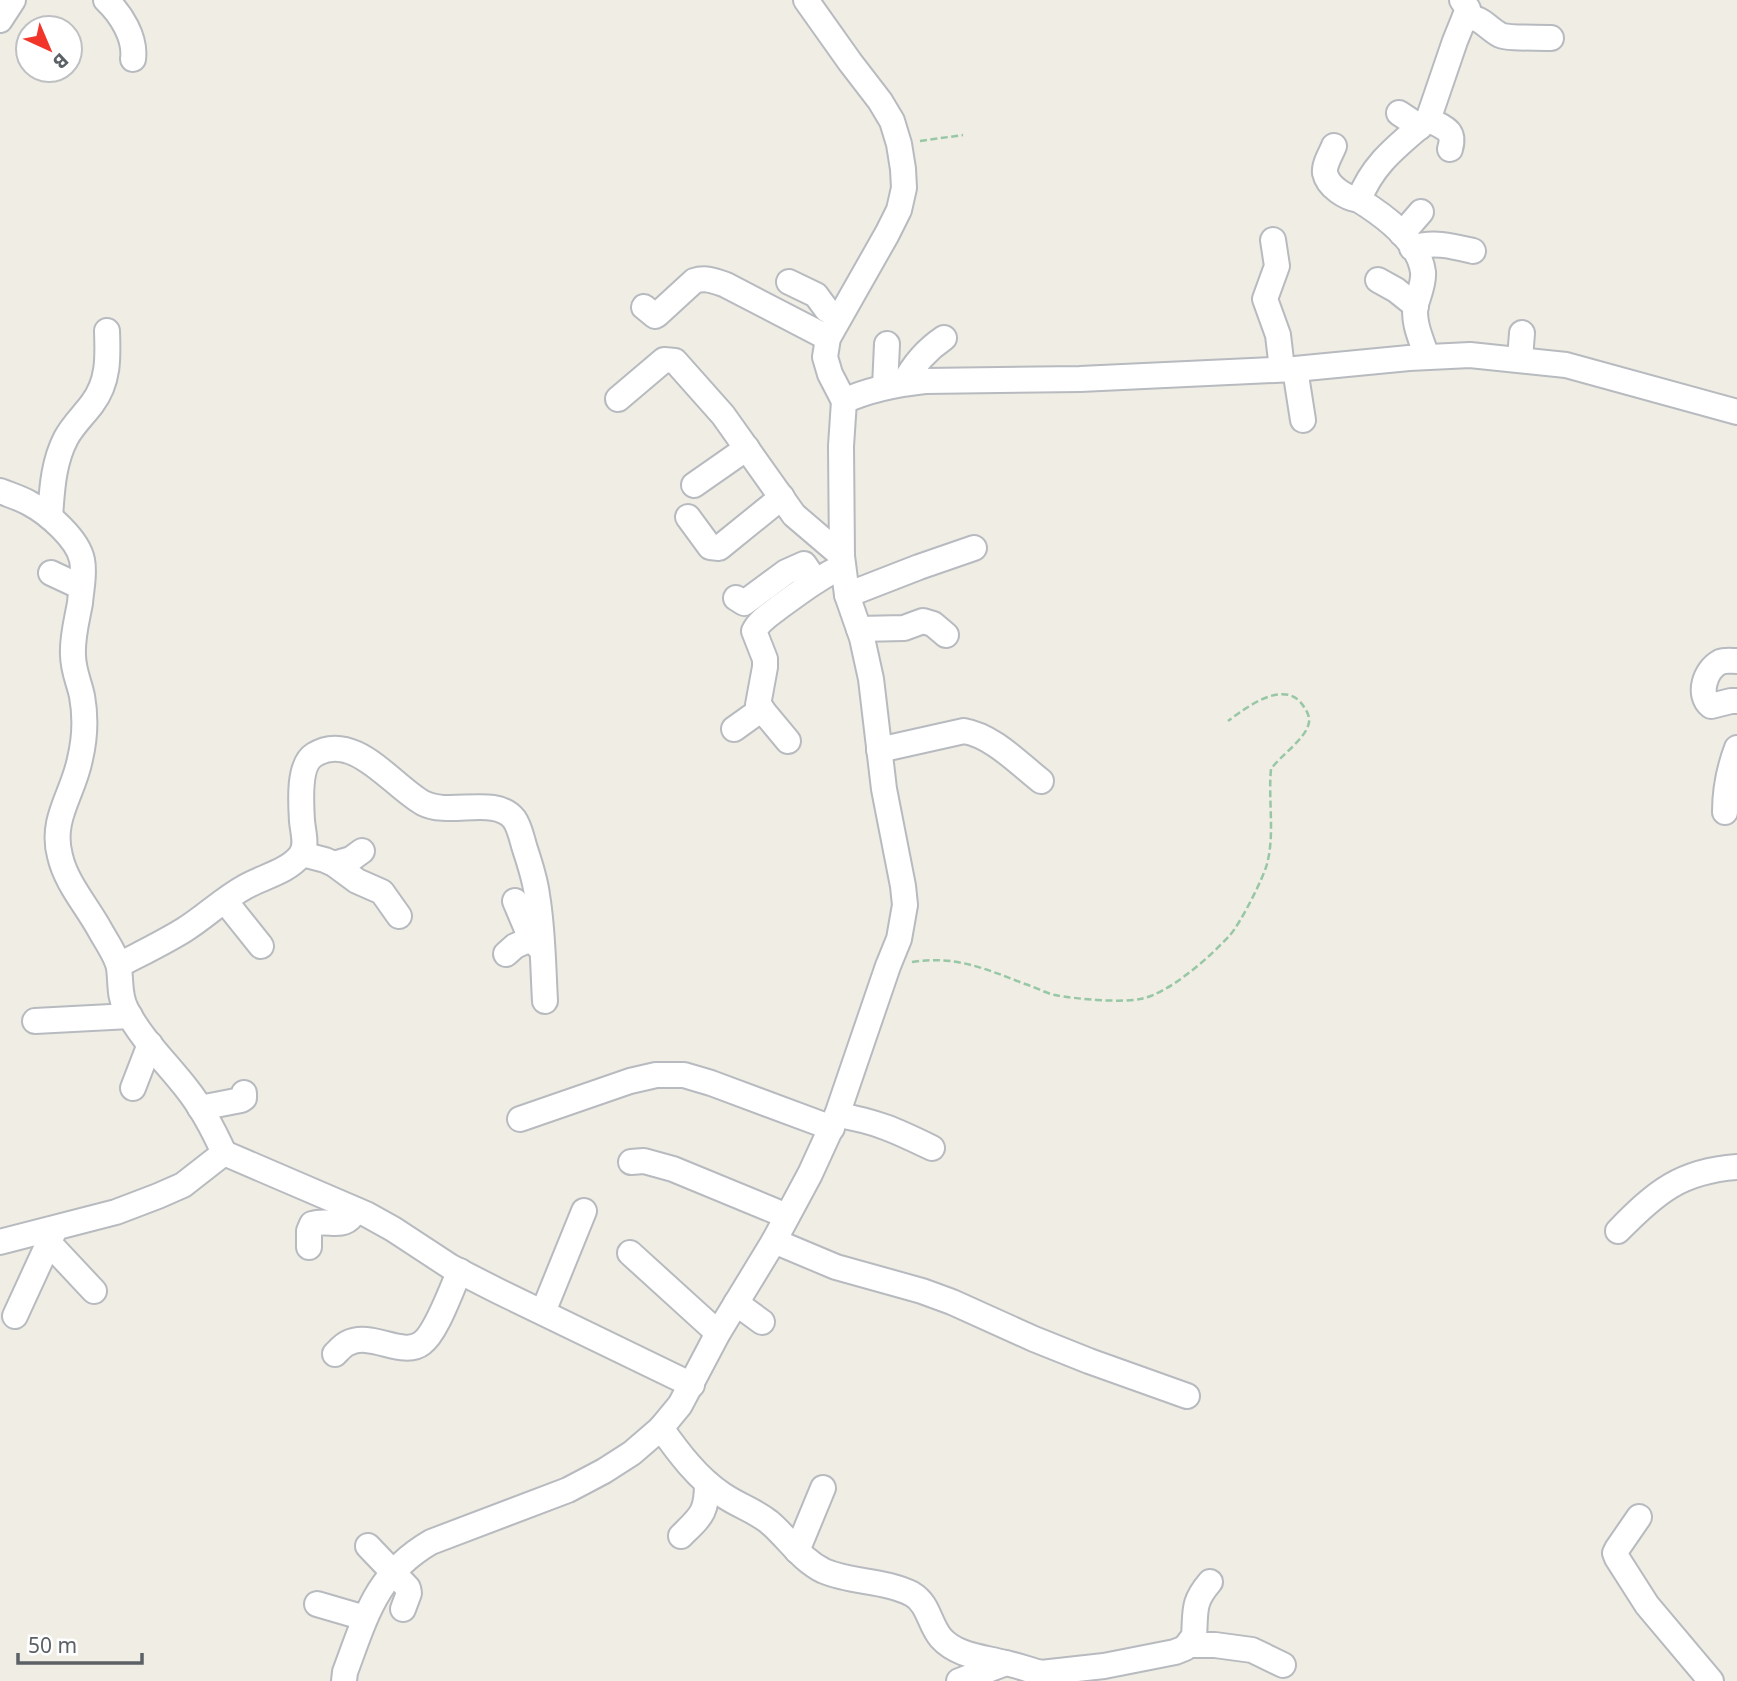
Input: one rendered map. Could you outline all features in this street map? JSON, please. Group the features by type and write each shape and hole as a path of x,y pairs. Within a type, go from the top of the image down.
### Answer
{"street":[{"path":"0,20 13,0"},
{"path":"106,0 129,32 133,42 134,60"},
{"path":"344,1681 365,1618 376,1596 393,1571 415,1550 568,1490 604,1471 661,1428 680,1405 718,1333 774,1241 810,1174 834,1121 899,939 905,905 903,886 884,789 871,679 862,638 847,594 842,561 841,446 844,401 830,374 825,357 834,327 899,210 904,188 903,169 892,121 806,0"},
{"path":"1469,6 1479,19 1505,37 1551,38"},
{"path":"1359,200 1365,183 1375,169 1424,123 1469,6"},
{"path":"1399,113 1450,132 1453,140 1450,149"},
{"path":"1334,146 1325,170 1326,176 1350,199 1359,200 1390,222 1419,259 1423,273 1416,306 1416,321 1427,357"},
{"path":"1407,241 1421,212"},
{"path":"1273,240 1277,266 1265,299 1303,420"},
{"path":"1407,241 1451,245 1473,251"},
{"path":"644,307 654,316 658,314 694,281 702,278 834,327"},
{"path":"1378,279 1416,306"},
{"path":"789,282 816,295 827,310 834,327"},
{"path":"50,517 54,472 60,452 77,421 93,404 102,389 107,372 107,331"},
{"path":"1520,359 1522,333"},
{"path":"894,385 932,346 944,338"},
{"path":"887,344 894,385"},
{"path":"844,401 894,385 948,380 1080,379 1289,369 1471,355 1566,365 1578,376 1737,412"},
{"path":"618,399 664,360 675,362 723,415 803,524 842,561"},
{"path":"694,485 747,448"},
{"path":"0,491 28,502 50,517 79,551 83,570 72,655 82,695 85,736 74,783 58,823 60,859 118,965 119,988 125,1008 200,1108 224,1153 356,1210 393,1229 460,1271 692,1385"},
{"path":"688,517 710,547 719,548 782,498"},
{"path":"847,594 974,548"},
{"path":"788,741 758,702 765,659 754,631 770,614 842,561"},
{"path":"736,598 744,603 786,572 804,565 815,580"},
{"path":"51,573 81,587"},
{"path":"859,629 904,628 923,621 933,624 946,635"},
{"path":"1737,661 1723,660 1716,664 1706,680 1702,695 1711,706 1737,701"},
{"path":"734,729 762,709"},
{"path":"879,750 964,731 975,733 989,740 1041,781"},
{"path":"1725,812 1731,765 1737,748"},
{"path":"118,965 181,932 244,887 291,865 302,854 305,842 302,821 303,772 307,760 315,754 333,749 345,750 361,755 423,802 448,809 495,807 507,812 515,820 533,874 537,896 536,944 545,1001"},
{"path":"334,864 351,859 362,851"},
{"path":"302,854 334,864 357,881 382,892 399,916"},
{"path":"225,901 261,946"},
{"path":"515,901 536,944"},
{"path":"506,954 515,946 536,944"},
{"path":"35,1021 130,1016"},
{"path":"133,1088 150,1044"},
{"path":"520,1119 630,1081 656,1075 684,1075 834,1121 873,1122 932,1148"},
{"path":"200,1108 241,1100 244,1093"},
{"path":"2,1238 52,1236 116,1212 183,1185 224,1153"},
{"path":"631,1162 644,1161 673,1169 787,1216"},
{"path":"1618,1231 1638,1210 1666,1188 1714,1168 1737,1167"},
{"path":"309,1247 312,1224 348,1221 356,1210"},
{"path":"543,1312 584,1211"},
{"path":"52,1236 94,1291"},
{"path":"15,1315 52,1236"},
{"path":"774,1241 836,1267 953,1302 1089,1362 1187,1396"},
{"path":"630,1253 718,1333"},
{"path":"335,1354 347,1343 357,1340 373,1340 411,1349 423,1343 432,1331 460,1271"},
{"path":"736,1303 762,1322"},
{"path":"661,1428 707,1483 725,1497 759,1514 806,1560 841,1576 891,1587 920,1599 941,1637 952,1648 1007,1663 1043,1677 1175,1652 1189,1645 1252,1650 1283,1665"},
{"path":"681,1536 705,1510 707,1483"},
{"path":"797,1551 823,1488"},
{"path":"1639,1517 1617,1549 1617,1558 1647,1605 1711,1681"},
{"path":"368,1546 408,1588 409,1593 403,1609"},
{"path":"1189,1645 1194,1636 1196,1603 1210,1582"},
{"path":"317,1604 365,1618"},
{"path":"958,1681 1007,1663"}],"path":[{"path":"899,144 964,135"},
{"path":"888,966 916,961 958,961 1055,995 1117,1000 1140,999 1160,993 1188,974 1232,933 1250,902 1266,867 1270,849 1271,769 1303,735 1309,723 1308,713 1301,701 1287,695 1269,696 1254,702 1228,721"}]}
